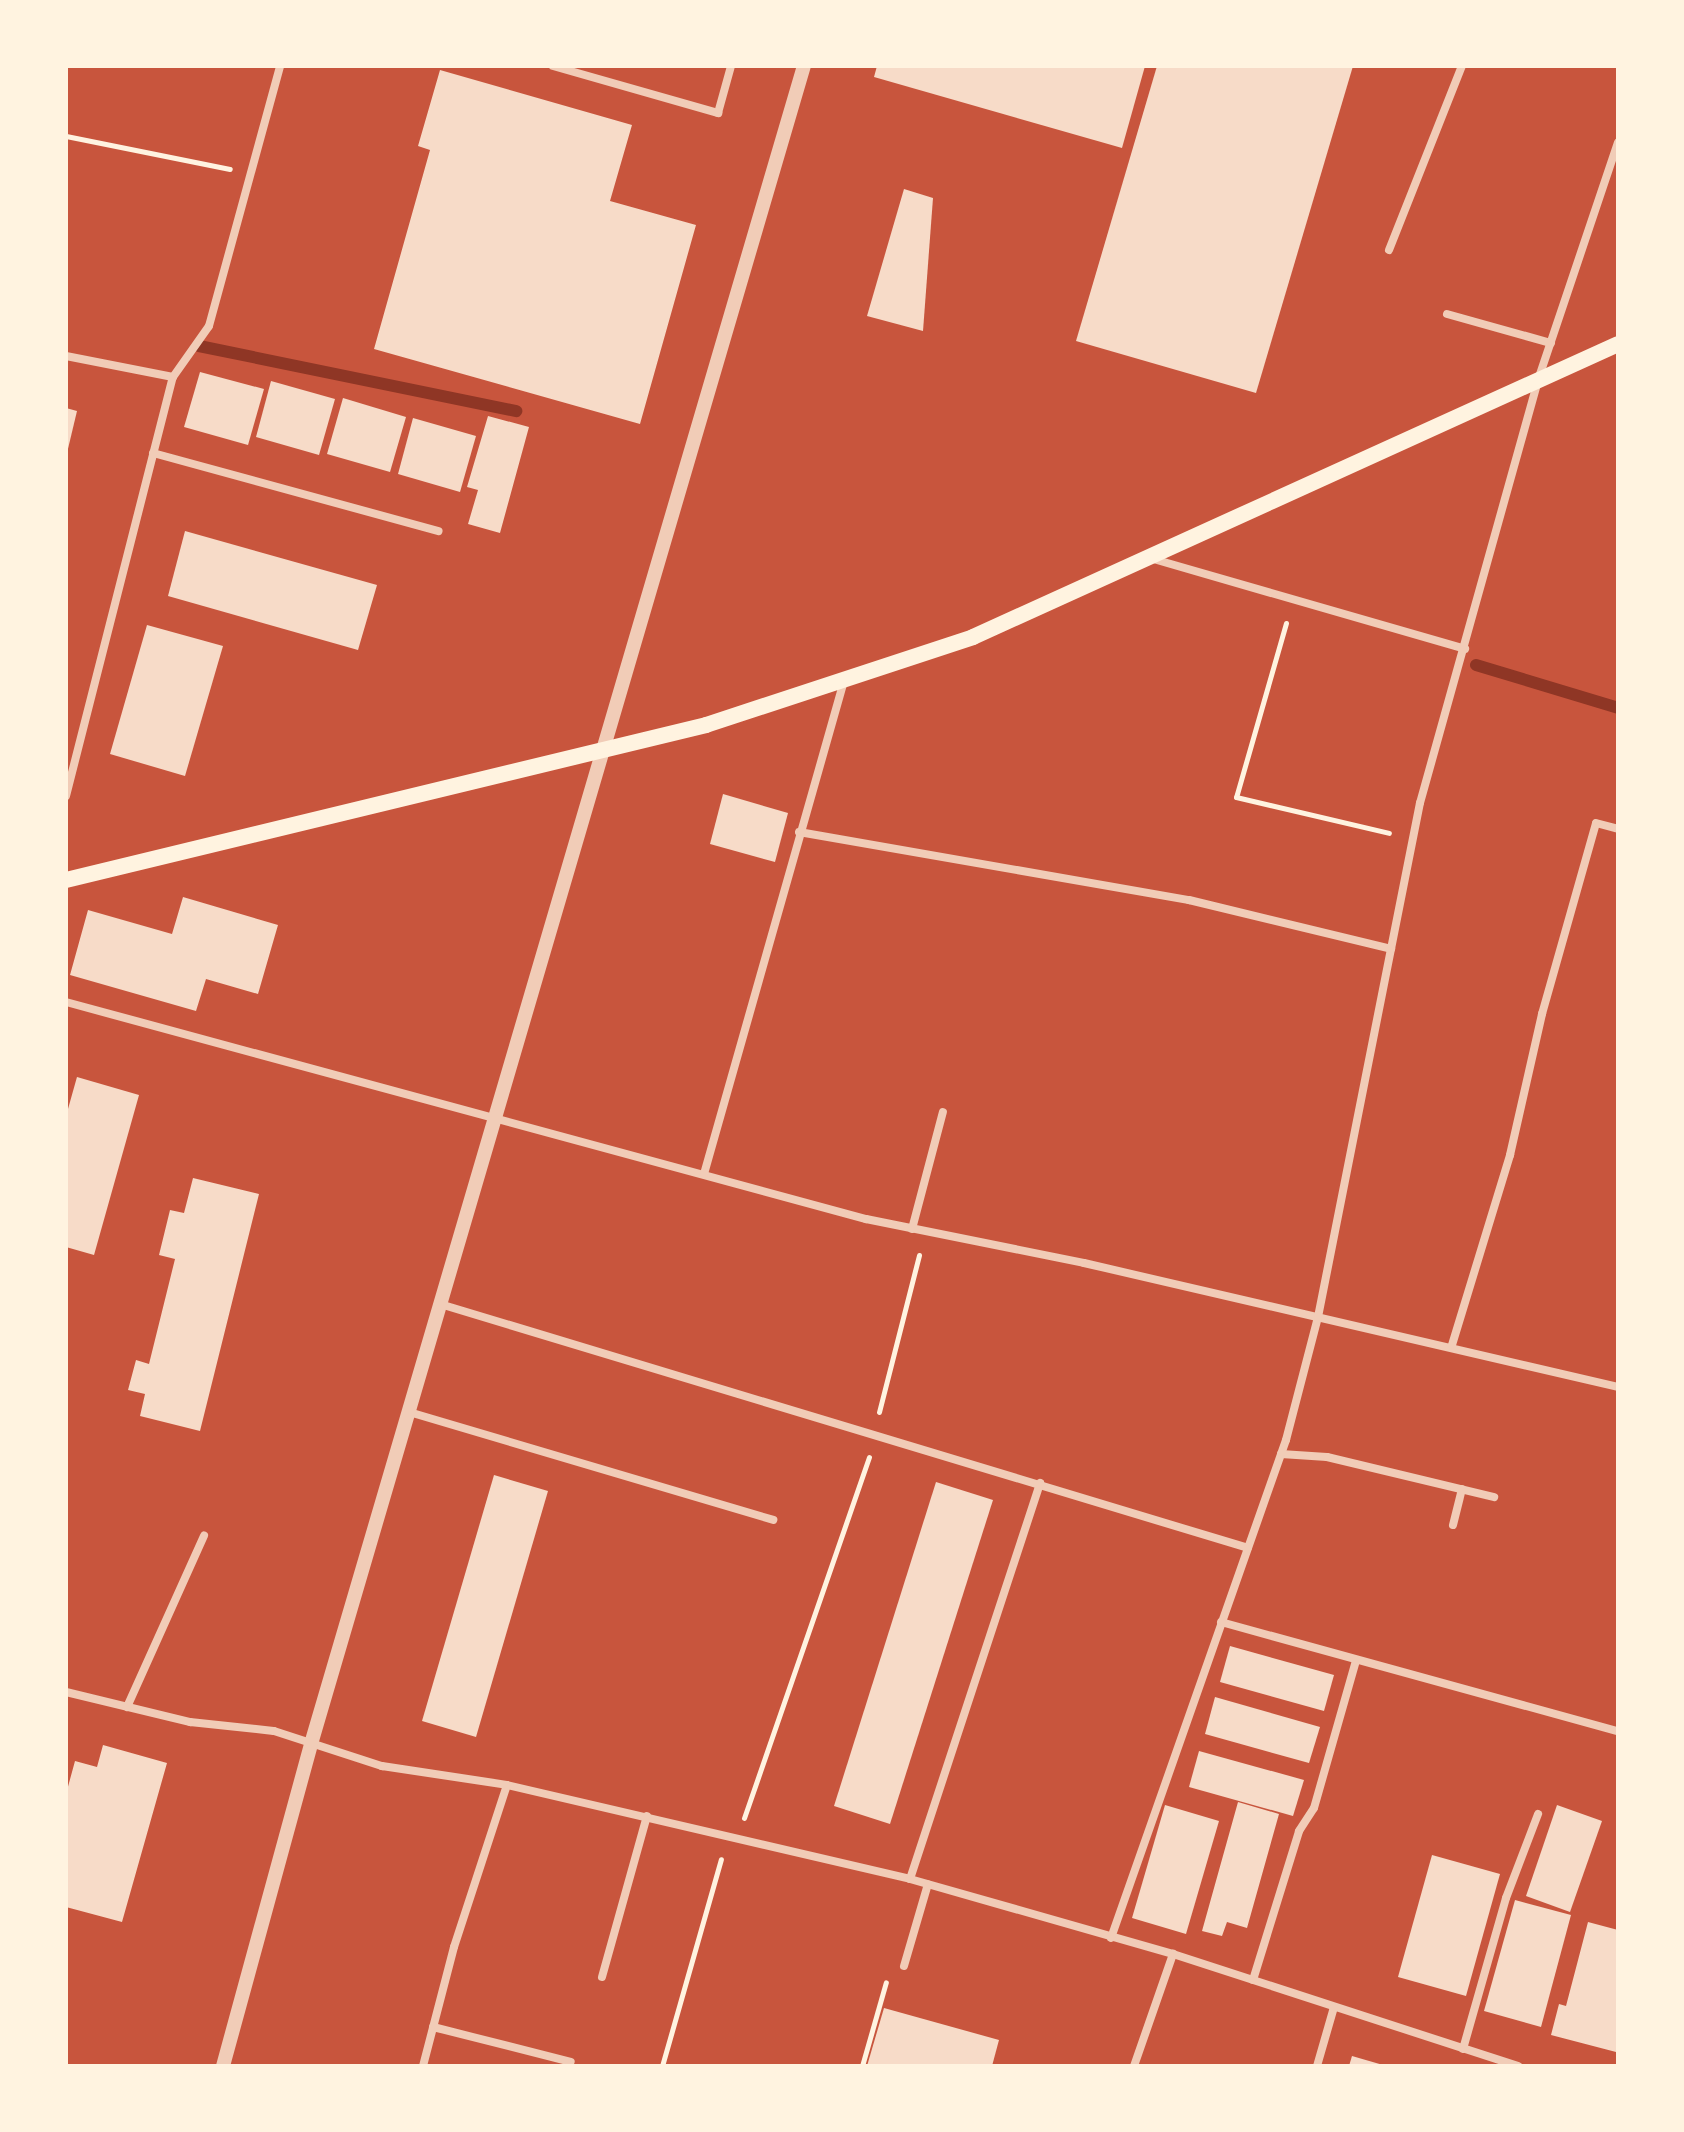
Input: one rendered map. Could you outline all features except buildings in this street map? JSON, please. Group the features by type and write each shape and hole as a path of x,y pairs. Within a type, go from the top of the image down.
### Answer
{"main road":[{"path":"66,880 706,725 973,637 1618,344"}],"street":[{"path":"66,796 173,377 209,326 280,66"},
{"path":"553,66 718,113 731,66"},
{"path":"223,2066 311,1744 440,1304 499,1117 804,66"},
{"path":"1389,250 1462,66"},
{"path":"1111,1938 1281,1454 1318,1317 1413,838 1537,383 1618,142"},
{"path":"1447,314 1551,343"},
{"path":"66,356 173,377"},
{"path":"153,453 439,531"},
{"path":"1149,558 1465,649"},
{"path":"704,1174 844,681"},
{"path":"1452,1345 1510,1155 1542,1014 1596,823 1618,829"},
{"path":"799,832 1189,900 1391,949"},
{"path":"66,1002 912,1229 1452,1345 1618,1387"},
{"path":"912,1229 943,1112"},
{"path":"440,1304 1248,1548"},
{"path":"409,1412 773,1520"},
{"path":"1281,1454 1327,1457 1494,1497"},
{"path":"910,1879 1040,1483"},
{"path":"1453,1525 1462,1489"},
{"path":"127,1707 204,1536"},
{"path":"1221,1622 1618,1731"},
{"path":"1253,1980 1299,1831 1314,1808 1356,1661"},
{"path":"66,1692 190,1722 274,1731 382,1766 507,1785 733,1835 910,1879 1173,1954 1518,2066"},
{"path":"423,2066 507,1785"},
{"path":"1463,2049 1506,1898 1538,1814"},
{"path":"602,1977 647,1816"},
{"path":"904,1966 928,1884"},
{"path":"1134,2066 1173,1954"},
{"path":"1317,2066 1334,2007"},
{"path":"433,2027 571,2062"}],"path":[{"path":"66,136 252,173"},
{"path":"1293,599 1236,797 1413,838"},
{"path":"662,2066 733,1835 866,1476 873,1434 925,1231"},
{"path":"862,2066 891,1966 904,1966"}],"waterway":[{"path":"199,346 516,411"},
{"path":"1476,665 1618,708"}]}
